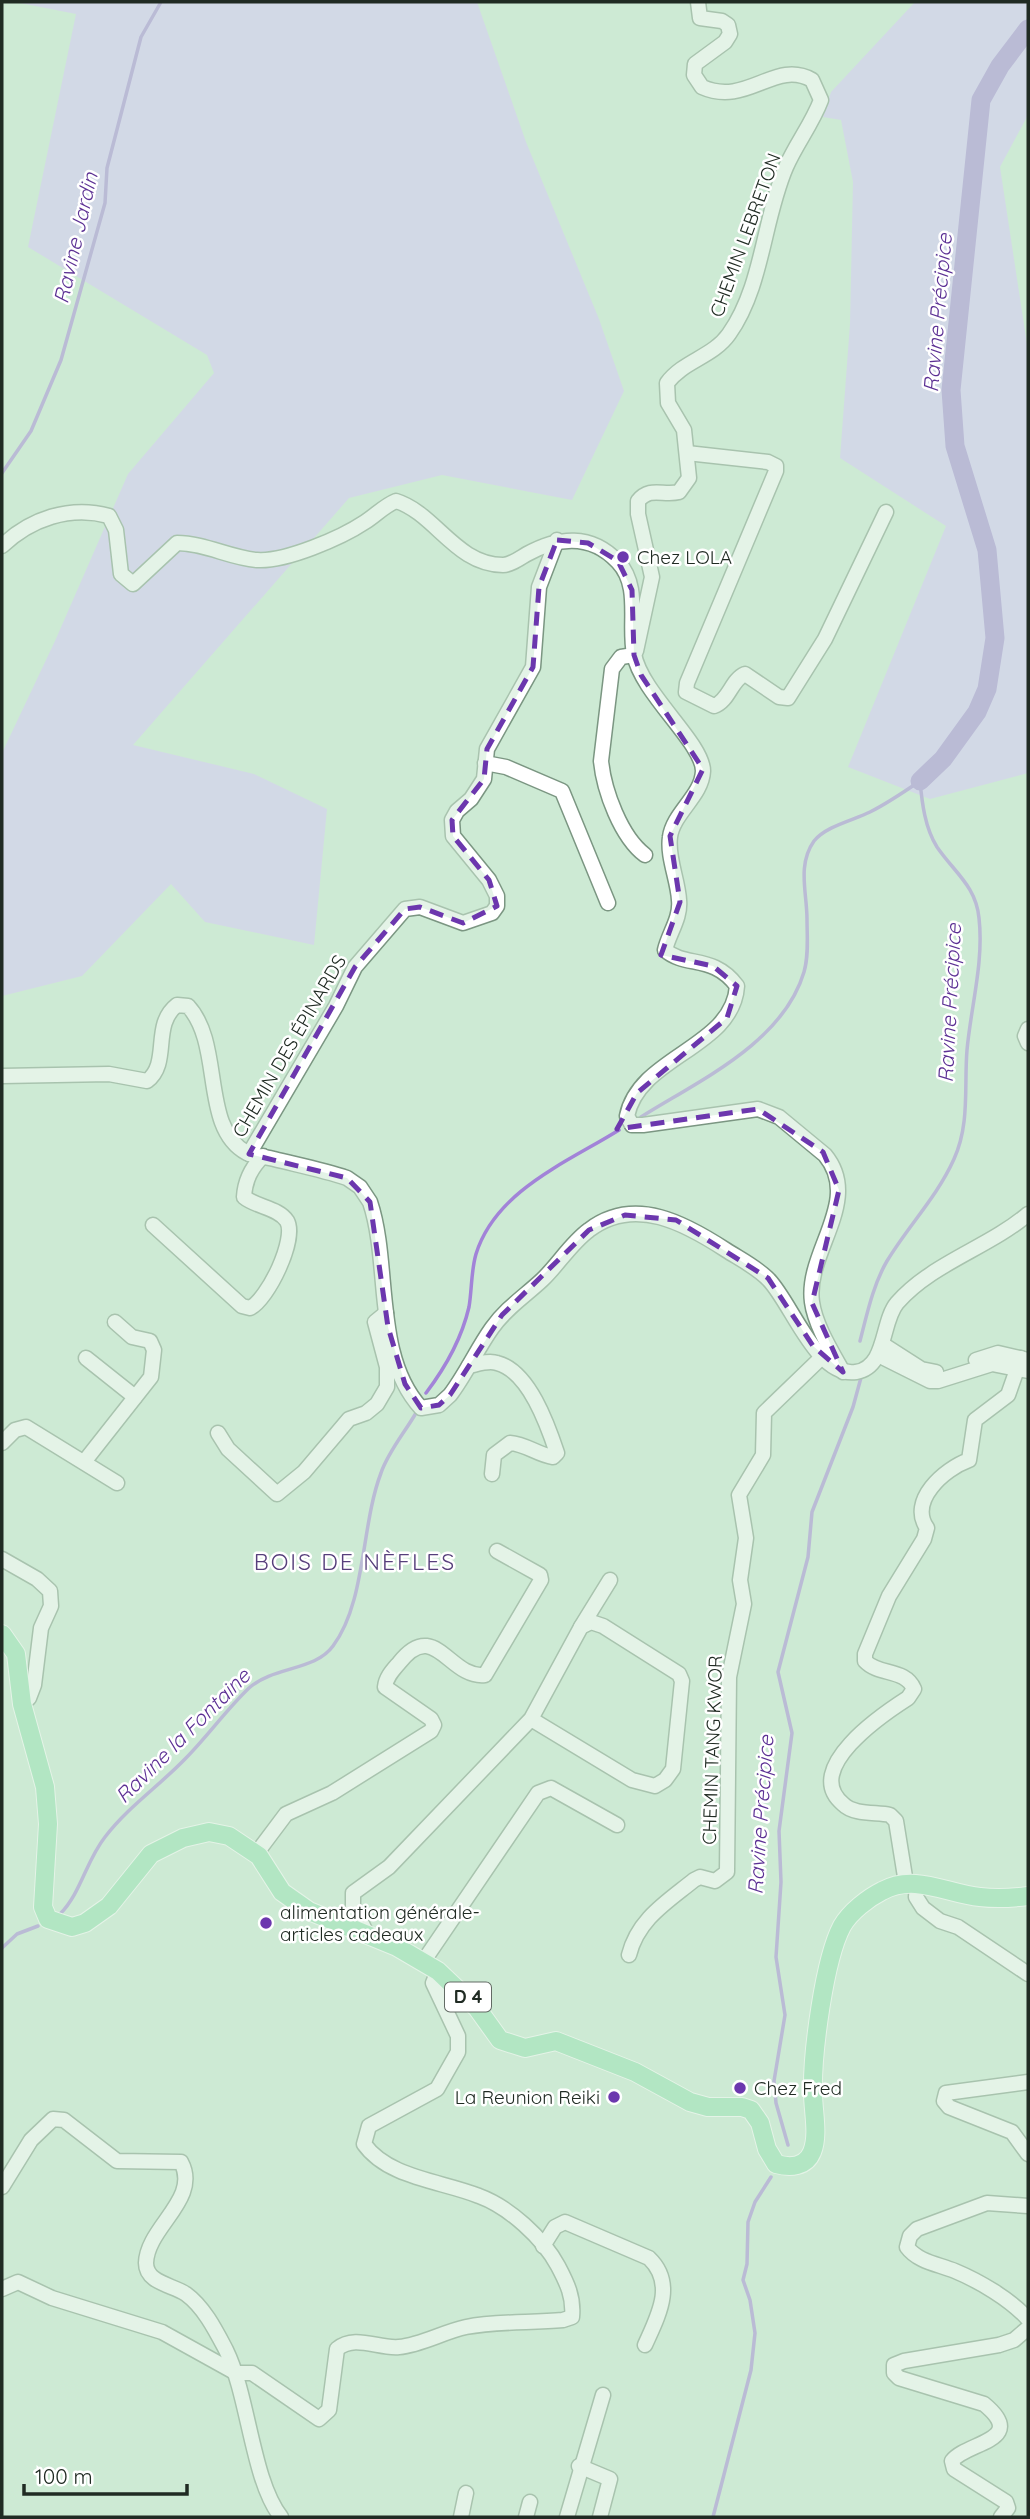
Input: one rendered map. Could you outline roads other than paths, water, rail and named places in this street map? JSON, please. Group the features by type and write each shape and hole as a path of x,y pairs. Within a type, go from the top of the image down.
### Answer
{"main road":[{"name":"D 4","path":"2,1634 16,1654 22,1704 45,1787 48,1824 43,1907 48,1919 72,1927 85,1923 109,1906 151,1854 183,1838 209,1832 229,1836 256,1854 282,1892 309,1911 367,1934 431,1966 477,2008 500,2040 525,2048 556,2041 635,2072 690,2102 708,2107 742,2107 751,2110 760,2123 767,2149 776,2164 800,2165 812,2153 815,2128 813,2091 819,2030 833,1947 843,1924 855,1911 882,1891 911,1883"},
{"path":"911,1883 978,1897 1028,1896"}],"street":[{"name":"CHEMIN LEBRETON","path":"634,655 652,577 638,514 638,501 645,493 673,494 685,487 689,478 684,430 666,395 667,383 674,372 720,345 730,333 743,308 786,167 821,100 812,80 804,76 778,76 729,94 702,87 694,75 695,64 725,42 730,34 728,25 722,21 700,18 698,2"},
{"path":"687,453 768,462 776,466 687,683 686,692 714,706 720,704 738,678 745,674 779,697 788,698 825,639 886,512"},
{"path":"2,546 16,533 48,516 94,512 109,516 116,530 121,573 133,584 143,579 177,544 193,543 258,560 278,558 304,550 364,523 396,501 409,505 461,550 494,564 506,566 557,540 588,543 618,561 632,590 634,655 641,675 696,752 703,769 701,782 670,836 680,902 666,950 673,957 713,966 729,975 737,986 736,1002 727,1018 659,1071 637,1093 627,1116 632,1125 643,1125 758,1109 779,1117 823,1152 830,1161 838,1190 837,1208 812,1283 812,1303 843,1372"},
{"name":"CHEMIN DES ÉPINARDS","path":"256,1155 355,967 405,909 420,907 463,923 492,913 497,906 497,896 489,880 453,836 452,820 484,779 486,749 533,667 537,651 539,587 557,540"},
{"path":"634,655 621,657 612,669 601,761 603,775 630,841 645,855"},
{"path":"485,762 506,767 562,791 608,903"},
{"path":"2,1076 108,1074 147,1081 158,1065 160,1035 169,1012 177,1005 188,1006 194,1013 209,1050 221,1122 229,1136 256,1155 347,1178 360,1187 374,1213 386,1313 405,1384 421,1408 439,1405 469,1366 502,1314 542,1279 589,1230 625,1215 648,1214 686,1225 768,1278 822,1357 843,1372 860,1371 880,1349 888,1316 923,1279 1007,1232 1028,1214"},
{"path":"1028,1028 1025,1036 1028,1043"},
{"path":"153,1225 242,1306 250,1308 259,1304 266,1296 289,1240 290,1230 281,1214 244,1197 244,1185 256,1155"},
{"path":"218,1433 228,1449 277,1494 304,1472 349,1419 366,1413 377,1404 387,1387 387,1367 375,1322 386,1313"},
{"path":"84,1462 151,1377 155,1350 149,1341 132,1337 115,1322"},
{"path":"880,1349 934,1373 998,1353 1024,1364 1008,1395 975,1420 969,1460 953,1466 931,1490 919,1509 920,1518 927,1528 924,1539 889,1595 865,1654 865,1661 872,1668 902,1675 914,1689 908,1698 847,1744 833,1777 834,1792 842,1804 853,1810 890,1815 896,1821 911,1883 923,1908 940,1920 958,1927 1028,1974"},
{"name":"CHEMIN TANG KWOR","path":"629,1955 637,1931 646,1919 694,1880 700,1877 715,1881 726,1872 729,1677 744,1604 740,1580 747,1538 738,1495 763,1455 764,1413 822,1357"},
{"path":"86,1358 135,1397"},
{"path":"469,1366 494,1362 506,1367 535,1399 557,1453 553,1457 542,1456 518,1443 510,1443 495,1455 492,1474"},
{"path":"2,1443 15,1430 26,1427 117,1483"},
{"path":"256,1854 286,1814 332,1793 431,1731 434,1725 431,1719 385,1687 386,1680 408,1651 417,1646 429,1645 476,1676 485,1675 541,1580 540,1575 497,1551"},
{"path":"2,1559 37,1578 50,1591 51,1606 41,1628 34,1685 29,1698 22,1704"},
{"path":"367,1934 354,1906 353,1893 389,1867 531,1719 610,1580"},
{"path":"531,1719 632,1780 655,1786 665,1780 673,1769 683,1691 679,1674 603,1626 591,1622 581,1627"},
{"path":"2,2289 18,2282 52,2298 96,2310 132,2325 162,2332 236,2373 252,2373 319,2418 329,2410 337,2348 342,2344 350,2341 386,2348 402,2347 467,2327 563,2320 572,2317 573,2303 568,2285 543,2246 491,2201 384,2164 364,2144 369,2126 437,2089 457,2053 458,2036 433,1983 431,1966 538,1793 551,1788 617,1825"},
{"path":"1028,2082 946,2092 944,2101 949,2107 1012,2132 1028,2154"},
{"path":"2,2187 31,2140 53,2119 64,2120 117,2161 181,2162 186,2170 185,2188 148,2253 147,2269 152,2276 197,2303 236,2373 264,2480 281,2517"},
{"path":"1028,2206 976,2205 917,2229 910,2236 907,2247 914,2256 958,2273 1012,2304 1028,2319"},
{"path":"543,2246 555,2227 565,2222 649,2258 657,2266 664,2284 659,2314 645,2345"},
{"path":"1001,2517 1009,2508 1006,2502 954,2469 952,2462 956,2456 992,2440 997,2434 999,2421 995,2413 984,2404 899,2378 894,2373 894,2365 999,2345 1014,2340 1028,2328"},
{"path":"567,2517 579,2466 603,2395"},
{"path":"579,2466 610,2479 600,2517"},
{"path":"461,2517 466,2493"},
{"path":"526,2517 530,2502"}],"waterway":[{"name":"Ravine Jardin","path":"2,473 31,431 61,360 105,203 107,168 141,37 161,2"},
{"name":"Ravine Précipice","path":"920,781 943,759 977,712 987,689 995,638 987,550 955,446 951,390 981,100 1000,66 1028,29"},
{"name":"Ravine Précipice","path":"641,1117 736,1058 778,1020 793,997 807,959 804,869 814,841 826,831 877,809 920,781 925,815 933,840 969,888 979,918 980,951 967,1050 964,1119 959,1146 947,1173 882,1270 860,1341"},
{"name":"Ravine la Fontaine","path":"426,1393 446,1363 462,1330 469,1307 476,1254 486,1232 500,1212 536,1180 619,1130"},
{"name":"Ravine Précipice","path":"788,2145 776,2103 774,2081 785,2015 776,1957 781,1882 779,1831 792,1733 778,1672 808,1557 812,1512 853,1407 862,1374"},
{"name":"Ravine la Fontaine","path":"60,1914 73,1896 98,1846 114,1826 185,1759 249,1688 270,1676 316,1660 333,1646 352,1608 381,1473 416,1413"},
{"name":"Ravine la Fontaine","path":"2,1948 17,1934 38,1926"},
{"name":"Ravine Précipice","path":"713,2517 751,2370 755,2333 750,2300 743,2280 747,2264 748,2222 755,2202 771,2177"}],"place":[{"name":"Chez LOLA","path":"623,557"},
{"name":"alimentation générale- articles cadeaux","path":"266,1923"},
{"name":"Chez Fred","path":"740,2088"},
{"name":"La Reunion Reiki","path":"614,2097"}],"district":[{"name":"BOIS DE NÈFLES","path":"355,1562"}]}
